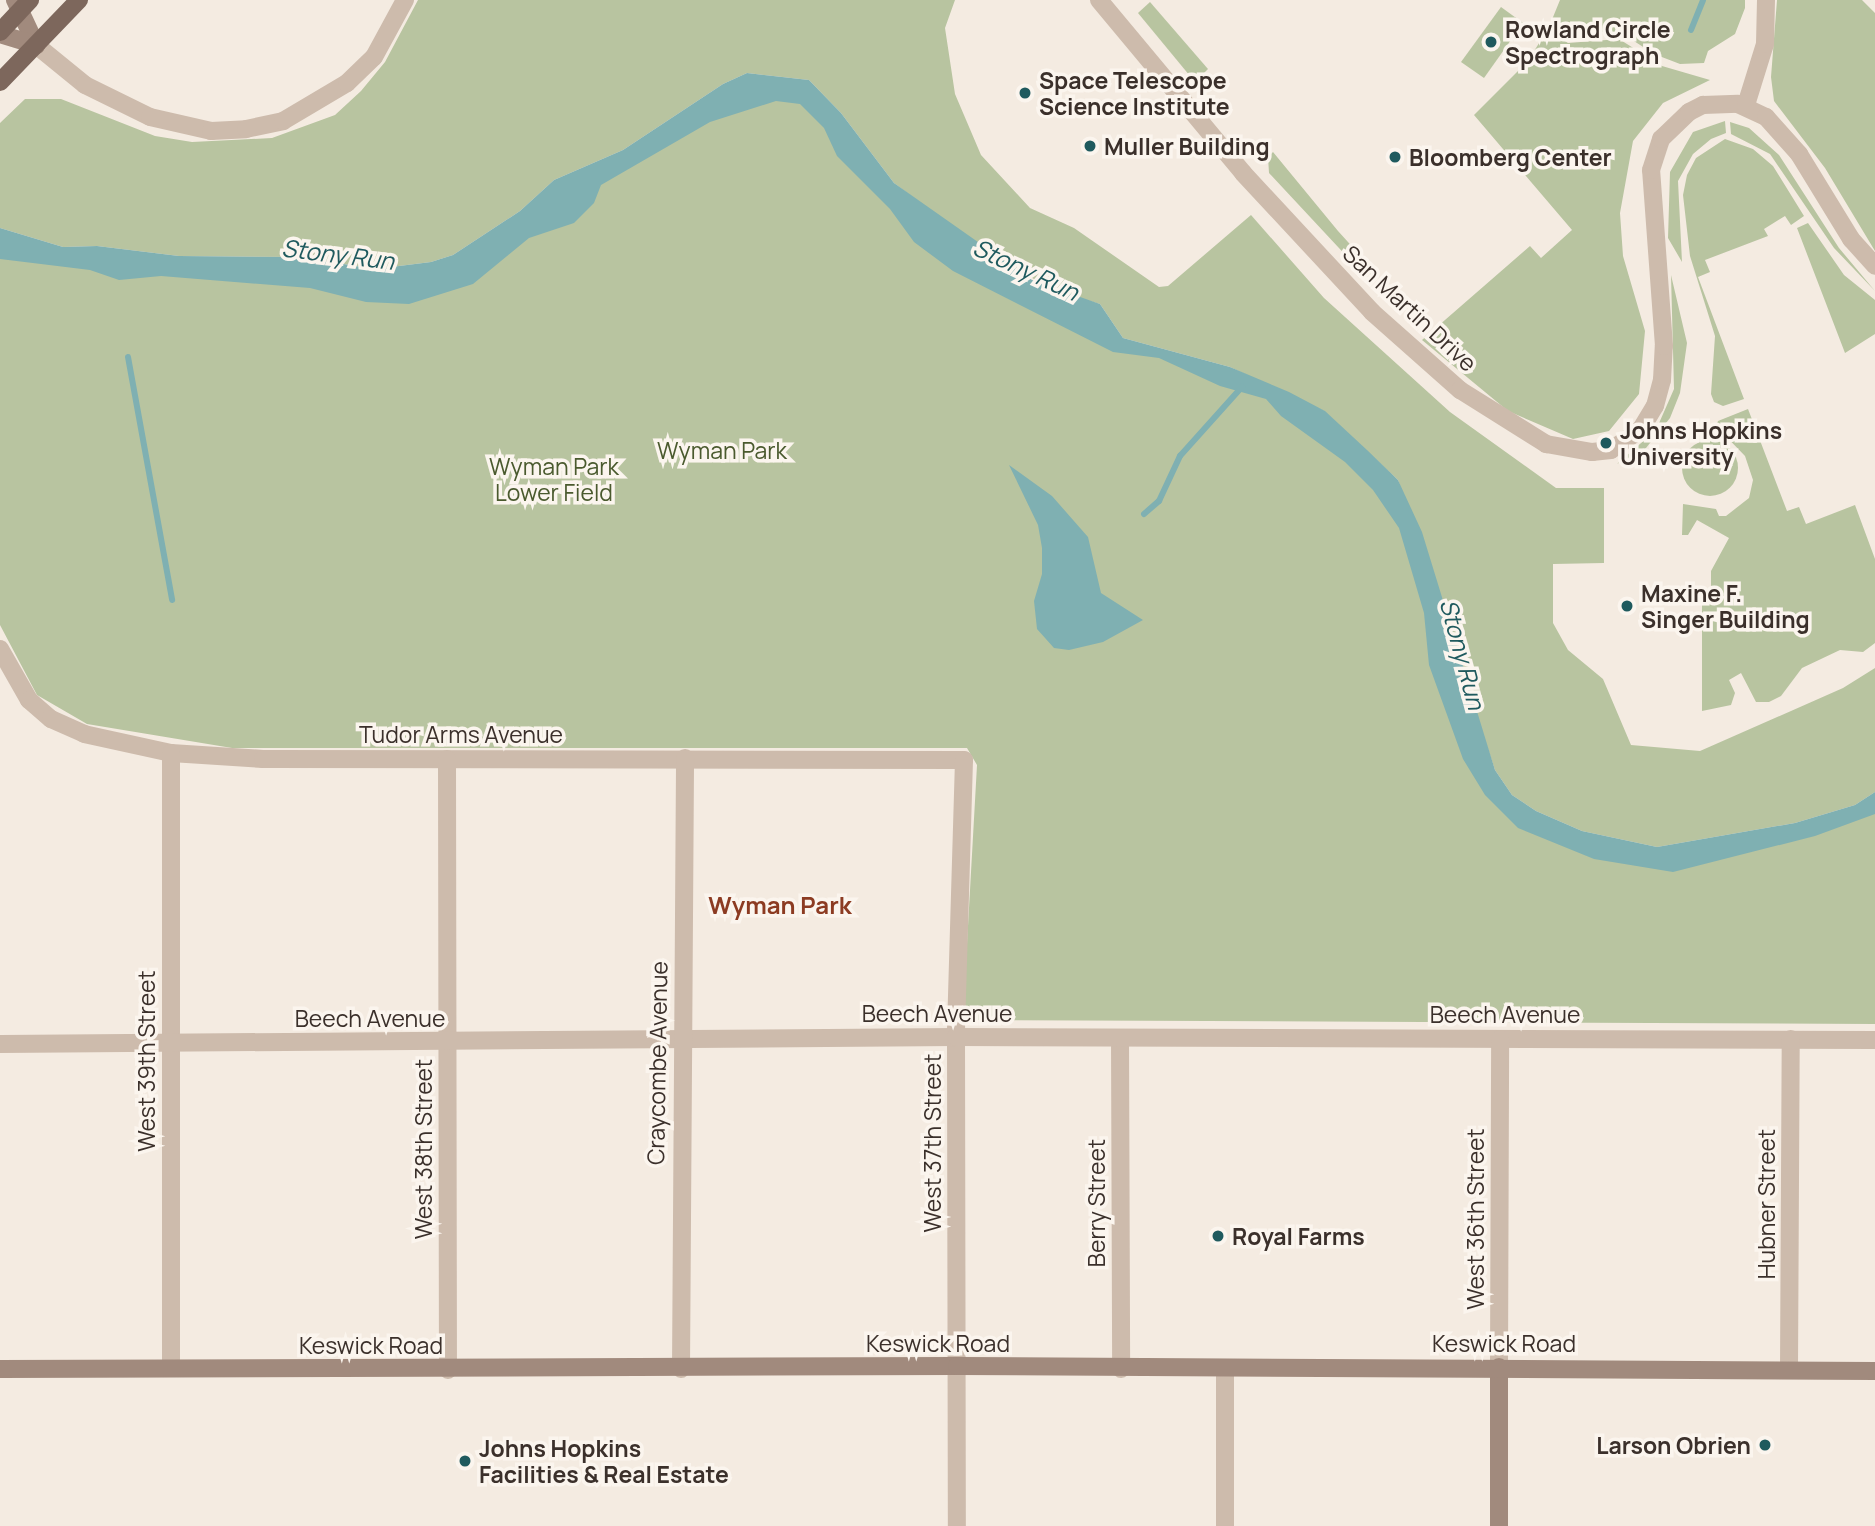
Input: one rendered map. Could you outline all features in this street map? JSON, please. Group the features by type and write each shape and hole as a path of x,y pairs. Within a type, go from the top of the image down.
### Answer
{"main road":[{"path":"0,82 79,0"},
{"path":"0,33 22,3"}],"street":[{"path":"0,33 36,45 85,85 122,106 176,125 246,129 283,121 347,83 373,57 405,0"},
{"name":"San Martin Drive","path":"1099,0 1243,173 1391,330 1496,416 1530,437 1569,450 1602,452 1620,445 1641,429 1659,393 1664,346 1650,183 1656,148 1667,130 1689,112 1716,103 1746,105"},
{"path":"1766,0 1765,44 1746,105 1766,117 1799,154 1851,239 1875,267"},
{"path":"22,3 36,45"},
{"name":"Tudor Arms Avenue","path":"0,649 29,700 51,719 84,734 171,753 263,759 964,760"},
{"name":"West 39th Street","path":"171,753 171,1368"},
{"name":"Craycombe Avenue","path":"681,1369 681,1039 685,758"},
{"name":"West 38th Street","path":"447,759 448,1370"},
{"name":"West 37th Street","path":"957,1526 956,1037 964,760"},
{"name":"Beech Avenue","path":"0,1044 956,1037 1875,1040"},
{"name":"Berry Street","path":"1120,1038 1121,1369"},
{"name":"West 36th Street","path":"1499,1526 1500,1039"},
{"name":"Hubner Street","path":"1789,1369 1791,1039"},
{"name":"Keswick Road","path":"0,1369 448,1370 957,1366 1226,1370 1499,1367 1875,1371"},
{"path":"1225,1526 1226,1370"}],"green space":[{"path":"418,0 955,0 945,28 955,94 981,155 1030,208 1074,228 1159,287 1168,286 1251,215 1324,298 1450,412 1556,488 1604,488 1604,563 1553,564 1553,623 1568,650 1603,679 1631,745 1700,751 1843,688 1875,668 1875,792 1855,805 1795,823 1657,847 1582,831 1536,811 1512,795 1495,770 1398,480 1324,411 1230,367 1123,338 1100,304 1052,290 969,239 894,183 841,113 809,80 747,73 723,84 623,150 554,180 520,211 453,255 431,262 375,269 299,257 179,256 97,246 63,247 0,228 0,123 25,99 61,99 155,136 192,142 272,138 335,115 361,91 385,62"},
{"path":"1560,0 1745,0 1745,8 1735,34 1708,51 1704,63 1680,64 1654,54 1620,32 1561,31 1551,22"},
{"path":"1777,0 1862,0 1875,13 1875,251 1825,168 1774,101 1771,77"},
{"path":"1150,2 1208,69 1198,79 1190,76 1138,13"},
{"path":"1501,7 1523,23 1484,78 1461,62"},
{"path":"1547,30 1568,43 1619,39 1662,66 1710,80 1663,103 1633,141 1620,213 1623,256 1645,331 1639,394 1609,431 1573,439 1508,411 1422,340 1530,246 1541,258 1572,230 1474,115 1528,61"},
{"name":"Wyman Park","path":"805,95 890,189 1095,329 1267,391 1398,505 1469,744 1519,812 1655,862 1875,806 1875,1024 970,1020 963,1015 977,765 967,748 232,748 87,724 37,695 0,625 0,244 441,275 722,97"},
{"path":"1725,121 1726,133 1711,139 1693,154 1678,181 1682,262 1668,238 1670,172 1693,132"},
{"path":"1730,122 1749,128 1779,155 1839,248 1875,291 1834,248 1770,154 1731,134"},
{"path":"1725,139 1753,149 1773,166 1804,216 1791,225 1785,216 1764,229 1768,236 1705,260 1710,272 1698,277 1744,399 1723,406 1714,402 1711,394 1715,336 1690,256 1683,195 1687,175 1696,158"},
{"path":"1273,152 1377,274 1366,277 1269,173 1268,157"},
{"path":"1808,223 1844,275 1875,300 1875,334 1845,353 1797,228"},
{"path":"1671,275 1687,343 1680,393 1670,418 1646,448 1617,464 1656,430 1674,389"},
{"path":"1748,409 1787,511 1799,507 1806,524 1855,505 1875,559 1875,643 1863,652 1840,650 1802,668 1781,696 1769,702 1756,702 1741,673 1729,680 1735,693 1731,705 1702,711 1702,589 1711,588 1711,571 1729,538 1697,520 1688,535 1682,535 1683,504 1716,509 1719,516 1726,516 1749,498 1753,480 1745,456 1716,426 1718,421"},
{"path":"1710,440 1721,442 1730,448 1736,457 1736,479 1730,488 1721,494 1710,496 1699,494 1690,488 1684,479 1682,468 1684,457 1690,448 1699,442"}],"water":[{"name":"Stony Run","path":"747,73 809,80 841,113 894,183 1032,280 1100,304 1123,338 1230,367 1289,392 1325,411 1367,450 1398,480 1422,532 1495,770 1512,795 1536,811 1582,831 1657,847 1795,823 1855,805 1875,792 1875,814 1815,836 1673,872 1594,859 1518,828 1485,795 1463,759 1429,665 1424,613 1399,528 1373,490 1345,462 1281,416 1266,399 1220,386 1159,358 1113,352 953,271 914,242 890,209 837,156 824,128 800,104 776,101 710,122 601,185 594,203 574,223 529,238 473,284 409,304 366,302 310,288 161,276 119,280 90,270 0,259 0,228 63,247 97,246 179,256 299,257 375,269 431,262 453,255 520,211 554,180 623,150 723,84"},
{"path":"1009,465 1052,496 1088,537 1101,593 1143,620 1103,642 1069,650 1054,648 1037,629 1034,601 1042,574 1042,548 1038,525"}],"waterway":[{"path":"1691,30 1703,0"},
{"path":"128,357 172,600"},
{"path":"1144,514 1159,501 1180,456 1242,387"}],"place":[{"name":"Rowland Circle Spectrograph","path":"1491,42"},
{"name":"Space Telescope Science Institute","path":"1025,93"},
{"name":"Muller Building","path":"1090,146"},
{"name":"Bloomberg Center","path":"1395,157"},
{"name":"Johns Hopkins University","path":"1606,443"},
{"name":"Maxine F. Singer Building","path":"1627,606"},
{"name":"Royal Farms","path":"1218,1236"},
{"name":"Larson Obrien","path":"1765,1445"},
{"name":"Johns Hopkins Facilities & Real Estate","path":"465,1461"}],"district":[{"name":"Wyman Park","path":"780,905"}],"park label":[{"name":"Wyman Park Lower Field","path":"554,479"}]}
